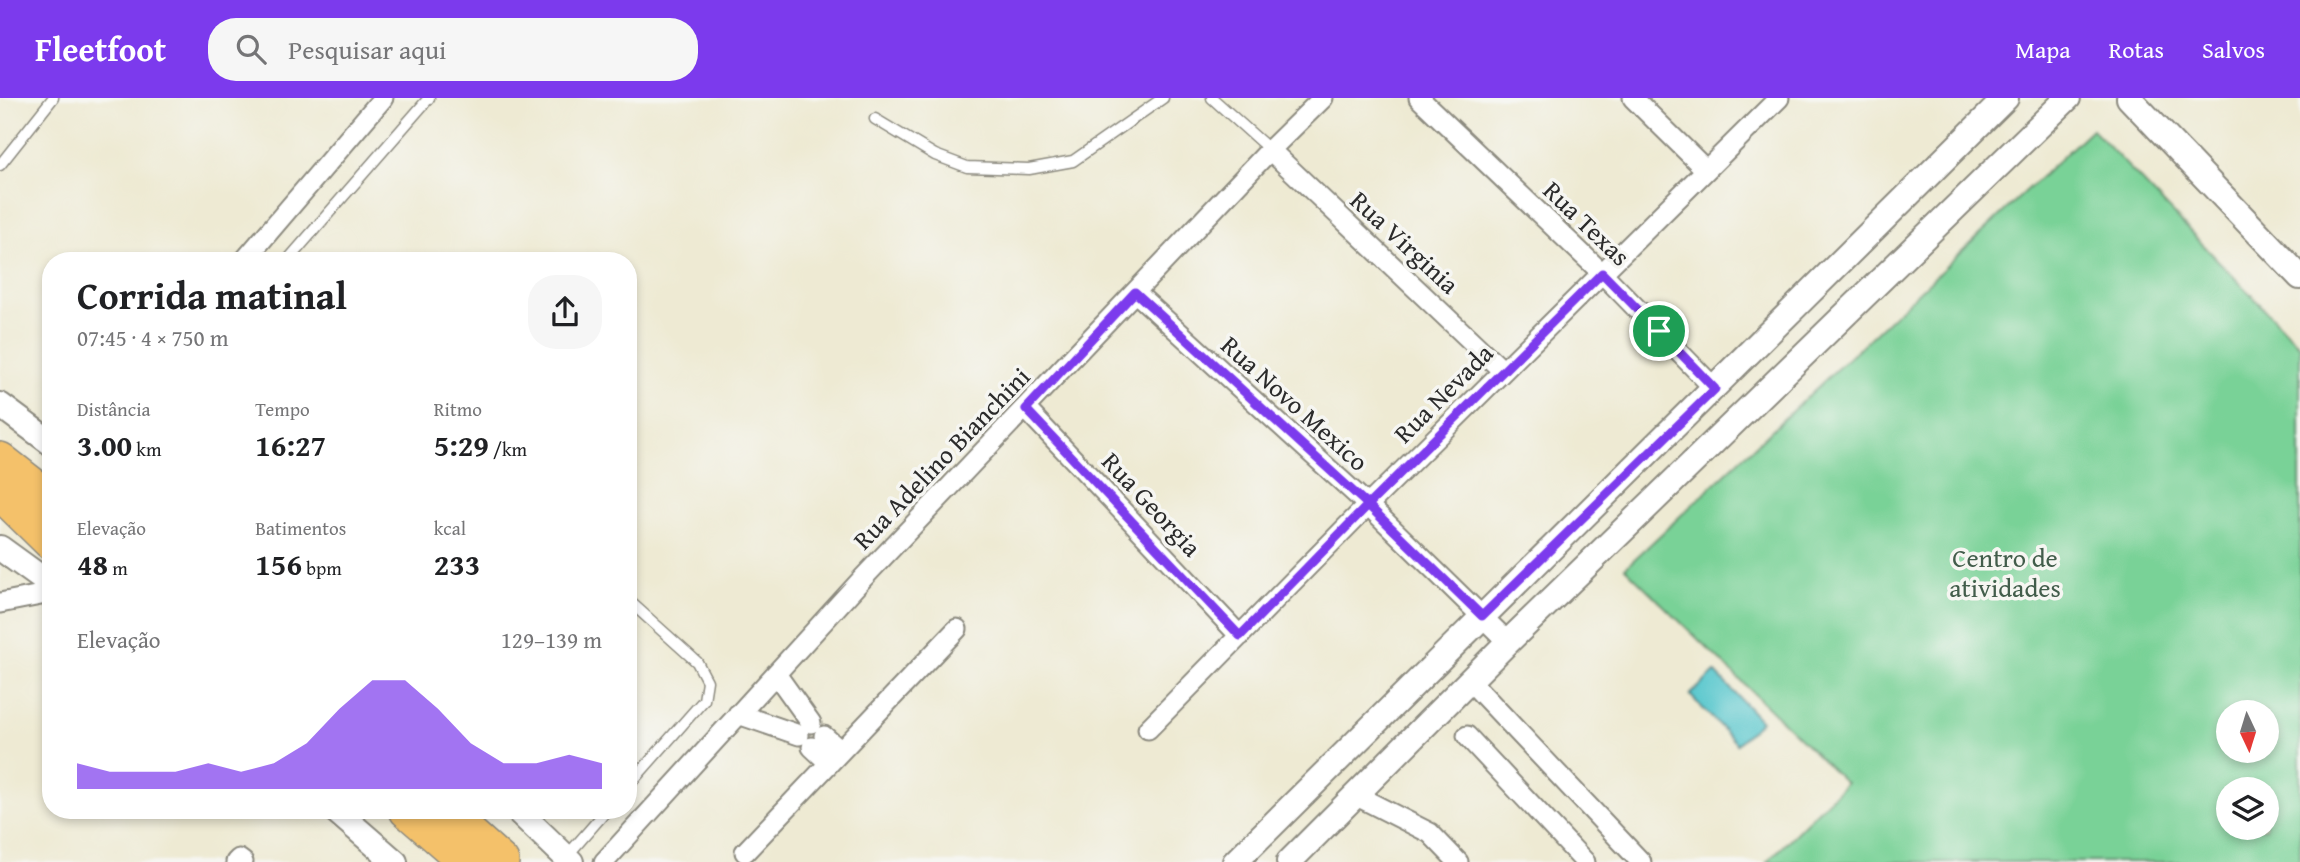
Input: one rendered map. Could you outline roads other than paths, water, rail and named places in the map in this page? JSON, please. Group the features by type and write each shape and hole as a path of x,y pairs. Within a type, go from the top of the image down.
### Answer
{"highway":[{"path":"0,460 42,484"},
{"path":"0,460 42,493"},
{"path":"0,491 42,523"},
{"path":"0,491 42,533"},
{"path":"417,819 467,862"},
{"path":"452,819 501,862"}],"street":[{"path":"252,252 383,98"},
{"name":"Rua Adelino Bianchini","path":"604,862 864,577 1270,150 1323,98"},
{"name":"Rua Texas","path":"1419,98 1602,273 1715,389"},
{"path":"1633,98 1706,170"},
{"name":"Rua Nevada","path":"1148,729 1368,505 1779,98"},
{"path":"1236,862 2007,98"},
{"path":"1289,862 1508,642 2068,98"},
{"path":"2129,98 2300,277"},
{"name":"Rua Virginia","path":"1270,150 1503,371"},
{"name":"Rua Novo Mexico","path":"1135,292 1368,505 1508,642"},
{"path":"0,405 42,436"},
{"name":"Rua Georgia","path":"1026,409 1240,636"},
{"path":"0,548 42,578"},
{"path":"0,603 42,595"},
{"path":"745,852 957,629"},
{"path":"776,674 812,735 835,757"},
{"path":"1471,681 1641,862"},
{"path":"738,715 812,735"},
{"path":"1467,736 1585,862"},
{"path":"1357,796 1430,834 1458,862"},
{"path":"345,819 395,862"},
{"path":"526,819 568,860"},
{"path":"236,862 239,859 243,862"}],"lane":[{"path":"0,165 53,98"},
{"path":"295,252 429,98"},
{"path":"875,119 935,155 967,167 1030,169 1073,160 1163,98"},
{"path":"1212,98 1270,150"},
{"path":"637,608 697,662 707,681 704,700 637,776"},
{"path":"568,860 600,819"}],"water":[{"path":"1715,672 1761,721 1737,744 1690,695"}],"park label":[{"name":"Centro de atividades","path":"2005,572"}]}
